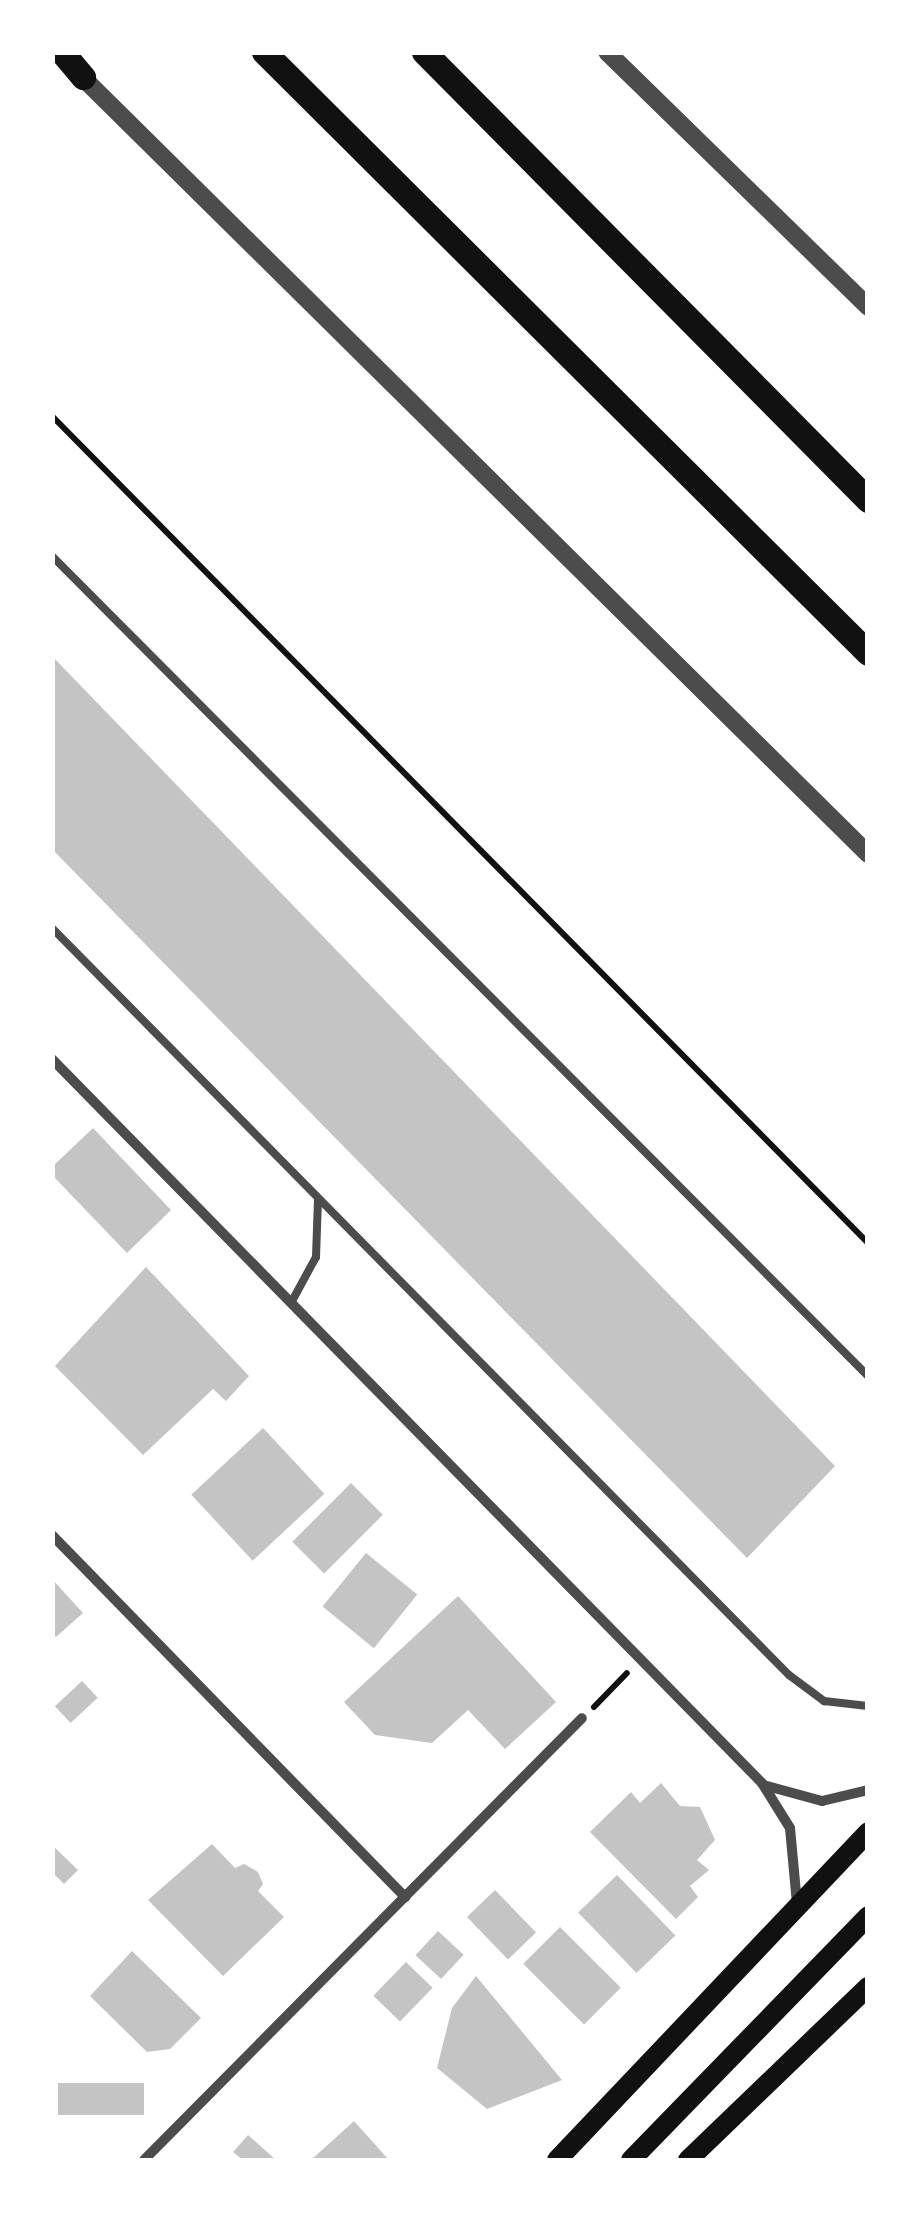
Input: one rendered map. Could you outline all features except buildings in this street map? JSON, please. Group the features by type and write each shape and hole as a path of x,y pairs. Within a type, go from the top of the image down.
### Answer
{"highway":[{"path":"59,52 83,77"},
{"path":"264,52 868,653"},
{"path":"424,52 868,500"}],"main road":[{"path":"557,2160 868,1832"},
{"path":"632,2160 868,1916"},
{"path":"688,2160 868,1986"}],"street":[{"path":"607,52 868,307"},
{"path":"83,77 868,854"},
{"path":"52,1059 762,1783 790,1828 799,1868 796,1908"},
{"path":"52,1535 405,1897"},
{"path":"144,2160 582,1718"},
{"path":"762,1783 822,1802 868,1790"}],"lane":[{"path":"52,556 868,1376"},
{"path":"52,928 789,1676 824,1702 868,1706"},
{"path":"291,1302 316,1257 318,1200"}],"path":[{"path":"52,416 868,1243"},
{"path":"582,1718 640,1660"}]}
